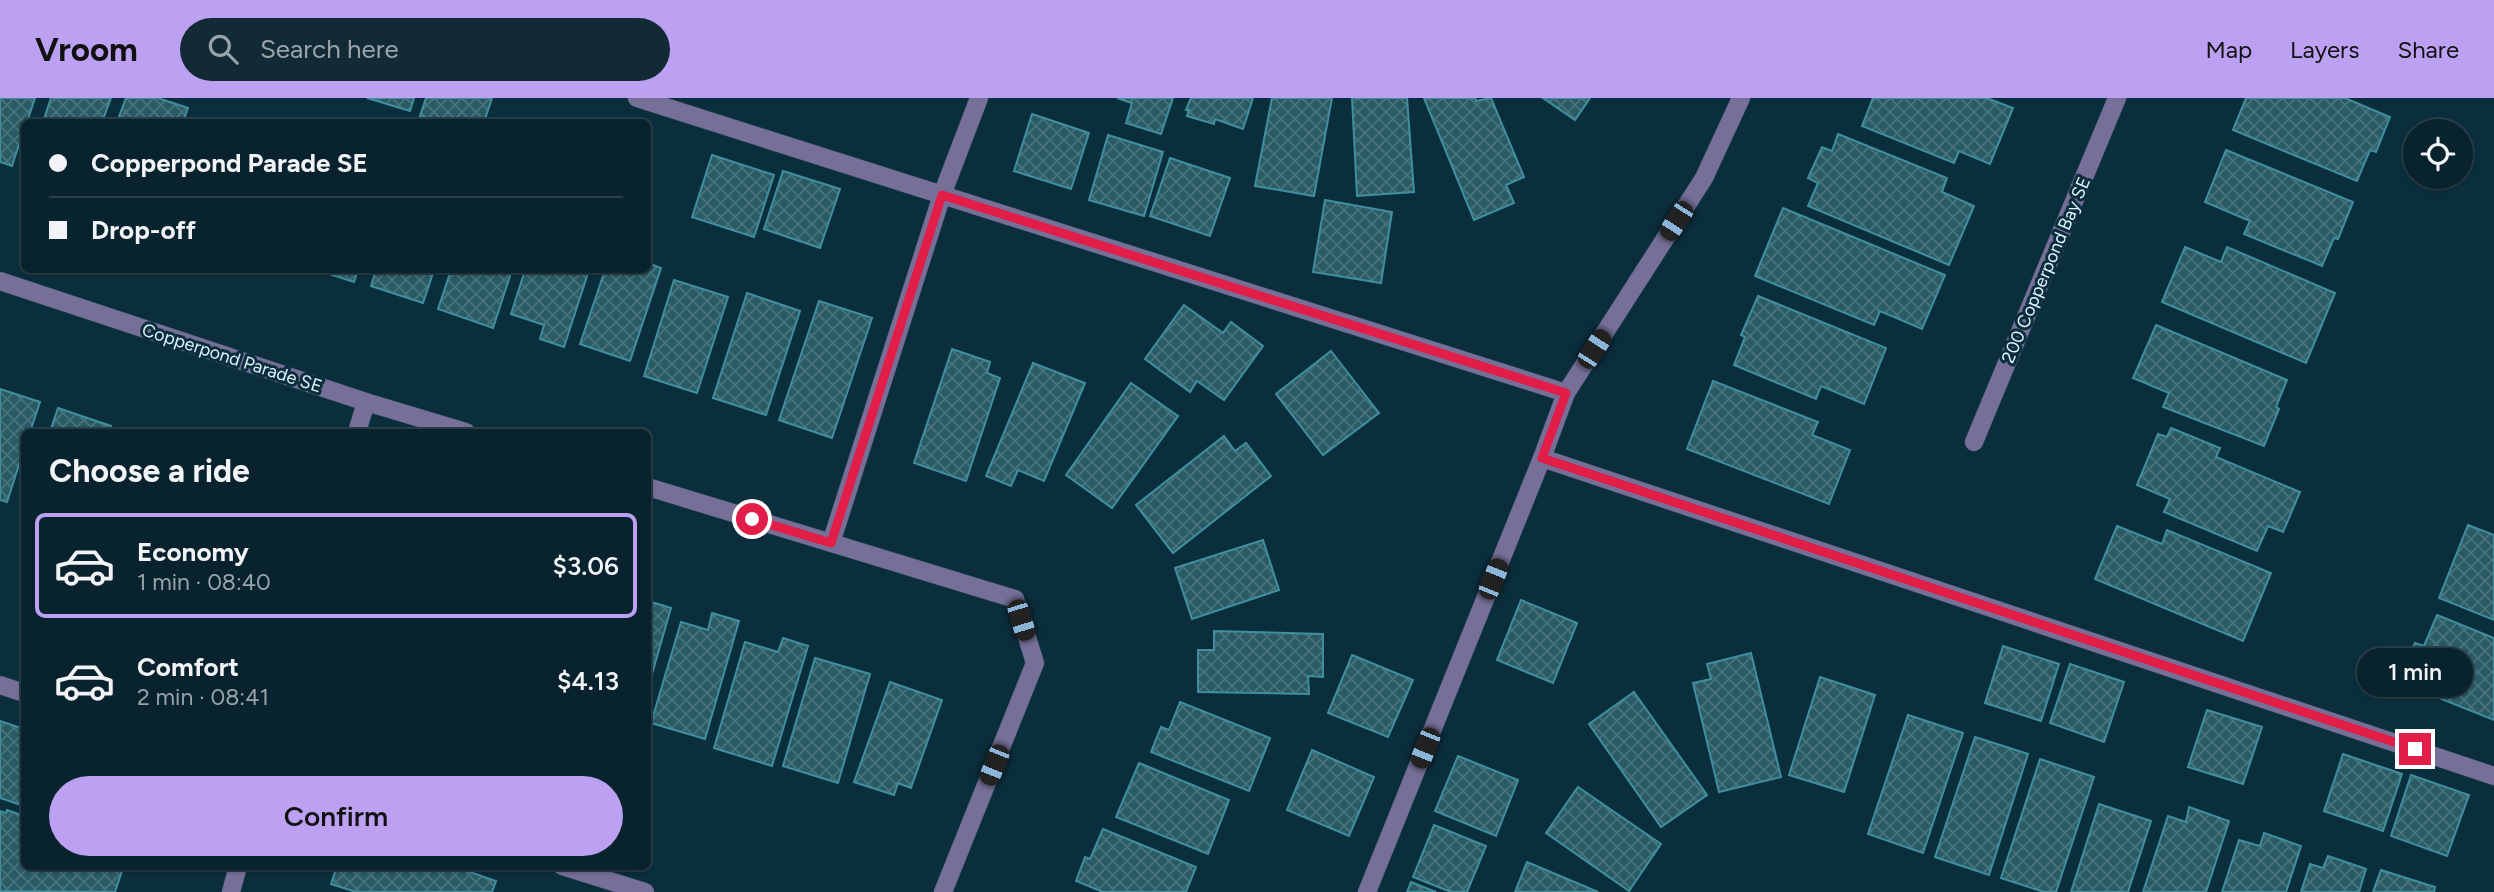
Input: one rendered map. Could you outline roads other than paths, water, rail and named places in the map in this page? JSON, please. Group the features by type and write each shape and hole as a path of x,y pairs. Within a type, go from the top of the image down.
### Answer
{"street":[{"path":"637,98 1566,393"},
{"path":"831,543 942,195 979,98"},
{"path":"1367,892 1566,393 1704,178 1741,98"},
{"name":"200 Copperpond Bay SE","path":"1975,442 2117,98"},
{"name":"Copperpond Parade SE","path":"0,281 366,402 456,429"},
{"path":"358,429 366,402"},
{"path":"1542,458 2494,776"},
{"path":"651,488 1015,599 1035,663 943,892"},
{"path":"0,685 21,692"},
{"path":"231,892 237,870"},
{"path":"575,870 645,892"}]}
